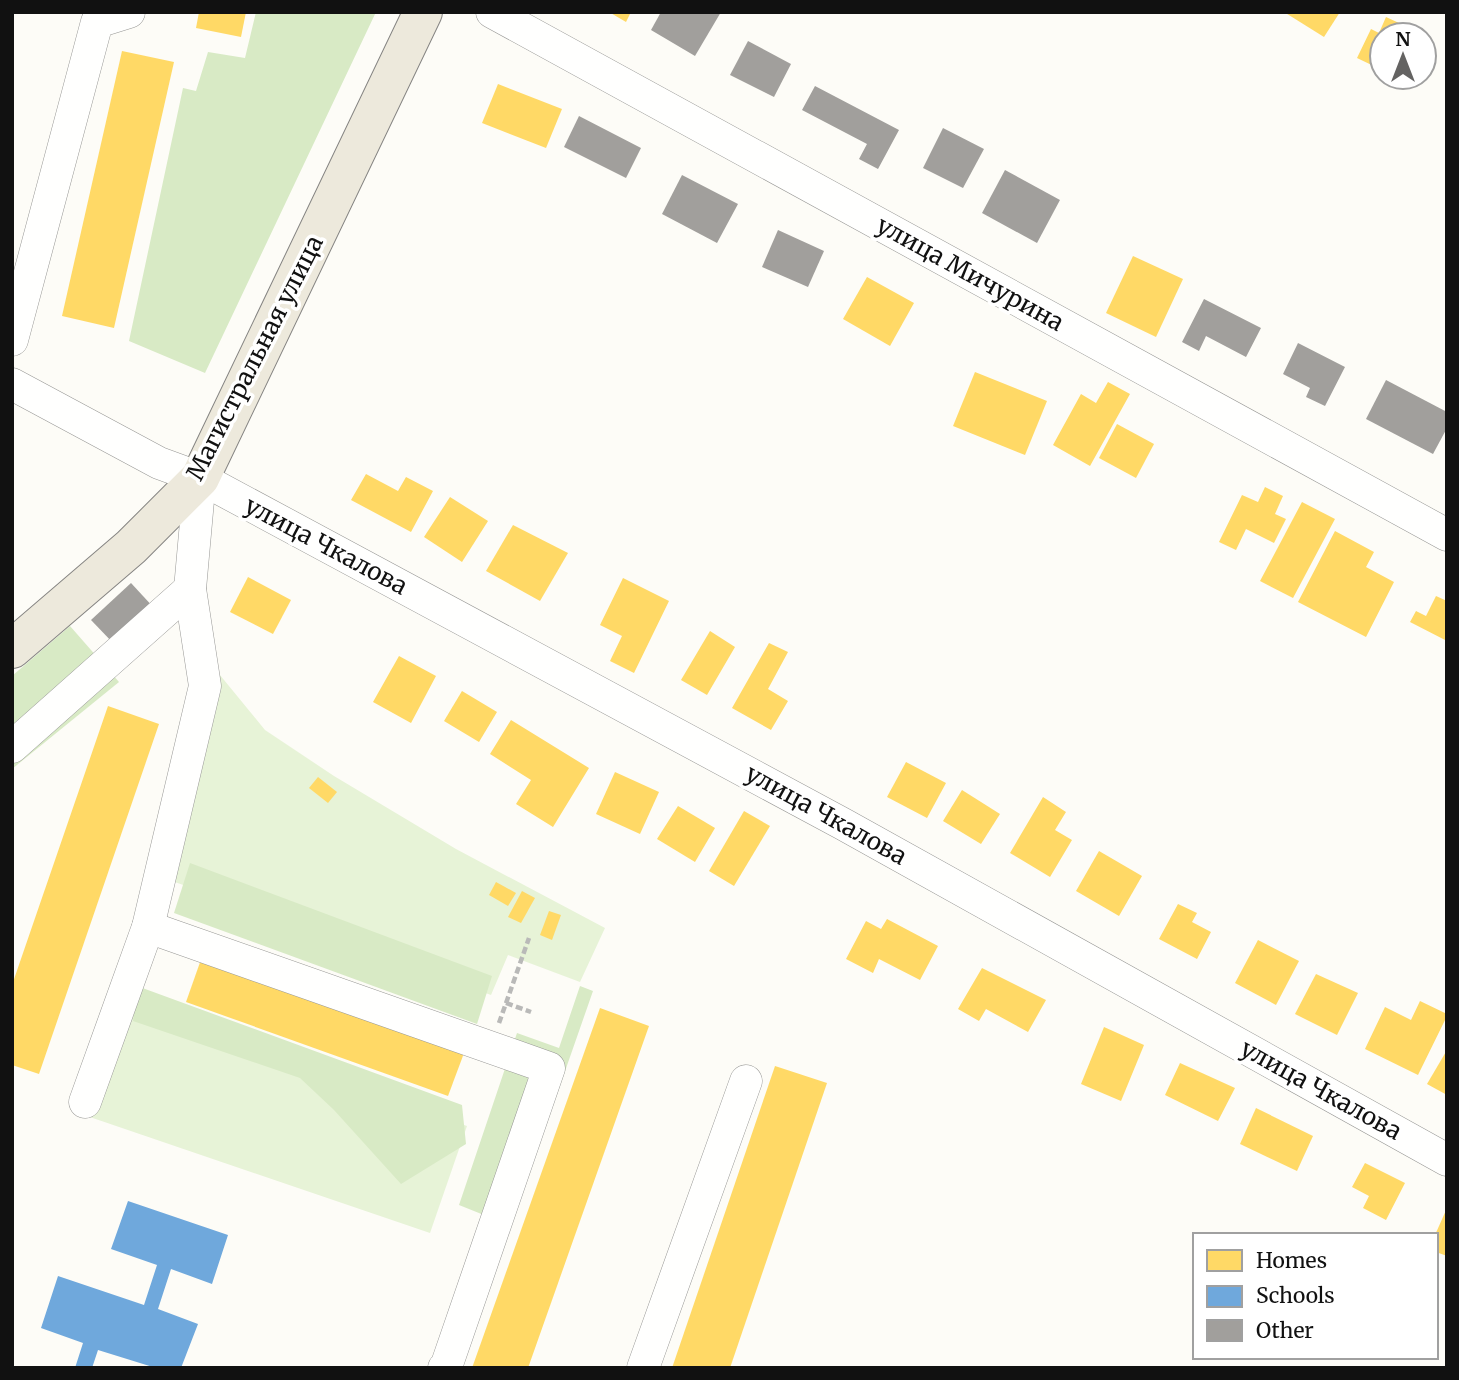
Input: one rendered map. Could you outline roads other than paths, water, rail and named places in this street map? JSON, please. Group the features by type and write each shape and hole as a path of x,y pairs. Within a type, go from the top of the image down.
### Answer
{"main road":[{"name":"Магистральная улица","path":"12,649 131,547 200,478 424,12"}],"street":[{"path":"12,340 97,22 129,12"},
{"name":"улица Мичурина","path":"492,12 1447,536"},
{"name":"улица Чкалова","path":"12,383 159,463 200,478 843,824 1447,1160"},
{"path":"85,1102 148,927 205,686 190,589 200,478"},
{"path":"12,747 190,589"},
{"path":"148,927 549,1068 444,1368"},
{"path":"643,1368 746,1081"}]}
